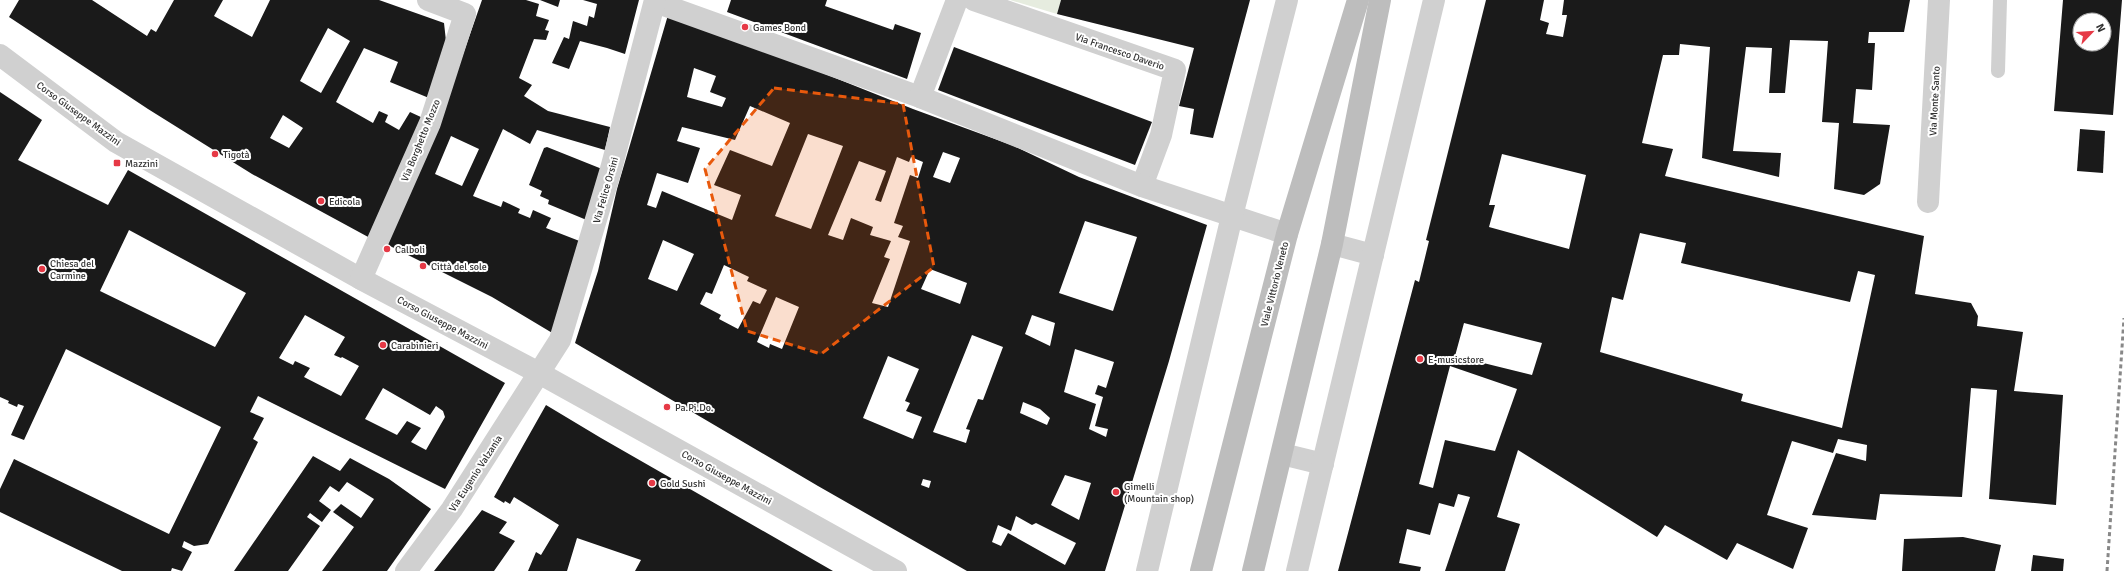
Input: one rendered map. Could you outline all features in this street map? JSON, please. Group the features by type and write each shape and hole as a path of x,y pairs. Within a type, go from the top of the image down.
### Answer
{"main road":[{"name":"Viale Vittorio Veneto","path":"1201,571 1287,234 1358,0"},
{"path":"1253,571 1332,244 1380,0"}],"street":[{"name":"Via Borghetto Mozzo","path":"361,278 430,123 465,14 428,0"},
{"path":"920,97 957,0"},
{"name":"Via Francesco Daverio","path":"974,0 1175,70 1161,135 1142,186"},
{"path":"1147,571 1232,216 1287,0"},
{"path":"1297,571 1434,0"},
{"name":"Via Monte Santo","path":"1928,202 1939,0"},
{"path":"655,1 920,97 1142,186 1287,234"},
{"name":"Via Felice Orsini","path":"539,373 560,340 611,169 655,1"},
{"name":"Corso Giuseppe Mazzini","path":"0,55 116,142 361,278 539,373 896,571"},
{"path":"1332,244 1373,255"},
{"name":"Via Eugenio Valzania","path":"406,571 452,510 539,373"},
{"path":"1282,454 1323,464"}],"lane":[{"path":"1998,71 2000,0"}],"highlighted area":[{"path":"774,88 903,104 934,267 821,354 747,331 705,169"}],"shaded area":[{"path":"1010,0 1061,0 1057,14"}],"building":[{"path":"19,0 92,0 147,36 151,29 156,32 174,0 223,0 214,16 252,37 270,0 379,0 444,23 447,50 429,98 390,82 398,62 364,48 336,102 373,123 379,111 388,115 385,122 399,130 410,112 423,118 370,238 252,174 148,109 9,17","holes":["328,28 350,41 321,93 300,81","283,115 303,128 289,148 270,138"]},
{"path":"482,0 526,0 539,4 536,16 549,20 545,30 549,31 546,40 534,39 519,78 532,85 524,96 548,111 610,127 605,150 537,130 530,144 503,129 473,196 501,207 503,201 520,209 518,213 530,218 533,210 551,218 546,228 582,242 554,334 492,297 386,244 454,80","holes":["451,136 479,149 462,186 435,174"]},
{"path":"540,0 560,0 558,7"},
{"path":"583,0 639,0 625,54 580,41 569,69 552,63 564,37 569,39 573,21 587,26 589,16 594,18 597,4"},
{"path":"731,0 827,0 825,6 893,30 895,24 921,33 907,79 727,12"},
{"path":"1061,0 1250,0 1213,138 1190,134 1194,109 1179,106 1194,48 1057,14"},
{"path":"1486,0 1544,0 1540,20 1549,23 1546,34 1563,37 1567,15 1562,15 1564,0 1910,0 1904,32 1869,32 1868,43 1875,43 1872,90 1856,89 1853,123 1890,125 1880,184 1864,195 1834,189 1839,123 1822,122 1828,41 1790,40 1785,93 1769,93 1772,48 1746,47 1733,151 1781,153 1779,177 1702,158 1710,47 1680,44 1679,55 1663,55 1642,143 1673,149 1665,176 1924,236 1915,294 1971,303 1978,316 1977,326 2023,332 2014,391 2063,395 2056,505 1989,499 1997,390 1971,388 1962,497 1880,494 1876,520 1812,515 1836,453 1866,461 1867,445 1838,439 1833,453 1792,441 1767,515 1808,528 1793,569 1737,543 1727,560 1665,525 1657,537 1518,450 1497,517 1520,524 1505,571 1445,571 1470,497 1458,494 1454,507 1439,503 1430,535 1407,529 1399,563 1421,567 1420,571 1338,571 1415,280 1419,282 1429,241 1426,240","holes":["1502,154 1586,175 1569,249 1489,227 1495,205 1489,205","1640,233 1686,243 1681,263 1850,302 1858,271 1875,275 1842,428 1741,401 1743,394 1600,352 1612,297 1623,300","1464,323 1542,343 1532,375 1455,356","1450,366 1517,389 1495,451 1445,440 1433,488 1419,484"]},
{"path":"2063,0 2122,0 2113,115 2054,111"},
{"path":"668,15 770,52 913,109 1014,146 1079,177 1207,225 1169,361 1105,571 967,571 818,486 575,343 598,271 617,189","holes":["694,68 716,76 710,92 726,98 722,107 687,97","750,106 790,123 772,166 730,150 714,185 741,195 732,220 662,191 656,208 647,205 657,173 688,183 700,148 677,141 682,127 735,140","808,134 843,146 811,229 775,216","943,152 960,158 950,183 933,177","897,157 909,162 911,157 923,162 918,178 910,175 894,223 903,226 898,237 910,241 888,307 872,303 890,259 884,257 891,241 870,235 873,227 851,218 843,240 828,235 859,161 886,171 875,200 881,202","1085,221 1137,237 1113,311 1059,293","663,240 694,254 677,291 648,279","724,265 749,277 747,281 767,290 760,304 753,301 738,329 719,319 721,315 700,304 706,292 712,294","930,269 967,283 960,304 921,289","776,297 799,307 782,349 770,344 769,348 757,342","1032,315 1055,323 1050,346 1025,334","972,335 1003,347 983,400 978,399 966,429 970,430 966,443 933,432","1075,349 1114,362 1106,388 1098,385 1095,394 1103,397 1095,426 1108,429 1106,437 1089,429 1096,404 1064,392","888,356 919,369 905,401 910,403 906,411 922,417 913,439 863,418","1023,402 1040,409 1050,418 1047,425 1020,413","1065,475 1091,483 1079,520 1051,505","923,479 931,481 929,488 921,485","1016,516 1032,525 1036,523 1076,543 1065,565 1008,533 1001,546 992,542 998,525 1011,531"]},
{"path":"954,47 1152,122 1135,165 938,90"},
{"path":"0,92 42,120 18,160 108,205 128,170 505,383 445,489 258,396 250,412 264,418 253,439 258,442 208,544 194,546 184,541 182,547 192,552 182,571 172,568 171,571 122,571 0,512 0,489 14,459 169,534 221,427 66,349 24,440 11,435 24,406 18,404 17,407 0,397","holes":["129,230 246,293 215,347 100,291","305,315 345,337 334,355 341,358 342,357 359,366 341,396 304,377 310,368 295,361 293,365 279,358","383,388 430,415 436,406 443,411 445,417 426,450 411,442 421,428 407,421 397,435 365,419"]},
{"path":"2080,129 2105,131 2103,173 2077,171"},
{"path":"547,147 602,169 589,221 548,204 549,200 540,196 542,191 529,185 544,148"},
{"path":"546,405 833,571 635,571 641,560 577,538 567,571 528,571 536,552 541,555 559,525 514,497 510,504 505,501 504,503 494,497"},
{"path":"313,456 340,471 350,458 389,479 431,509 387,571 322,571 354,527 333,512 341,504 361,518 374,499 347,482 339,492 330,486 319,501 331,510 322,522 310,513 307,517 320,526 288,571 234,571"},
{"path":"482,510 507,522 499,533 515,541 494,571 434,571"},
{"path":"1963,537 2001,545 1995,571 1902,571 1904,539"},
{"path":"2033,555 2064,559 2063,571 2031,571"}],"railway":[{"path":"2107,571 2124,318"}],"place":[{"name":"Games Bond","path":"745,27"},
{"name":"Tigotà","path":"215,154"},
{"name":"Mazzini","path":"117,163"},
{"name":"Edicola","path":"321,201"},
{"name":"Calboli","path":"387,249"},
{"name":"Città del sole","path":"423,266"},
{"name":"Chiesa del Carmine","path":"42,269"},
{"name":"Carabinieri","path":"383,345"},
{"name":"E-musicstore","path":"1420,359"},
{"name":"Pa.Pi.Do.","path":"667,407"},
{"name":"Gold Sushi","path":"652,483"},
{"name":"Gimelli (Mountain shop)","path":"1116,492"}]}
